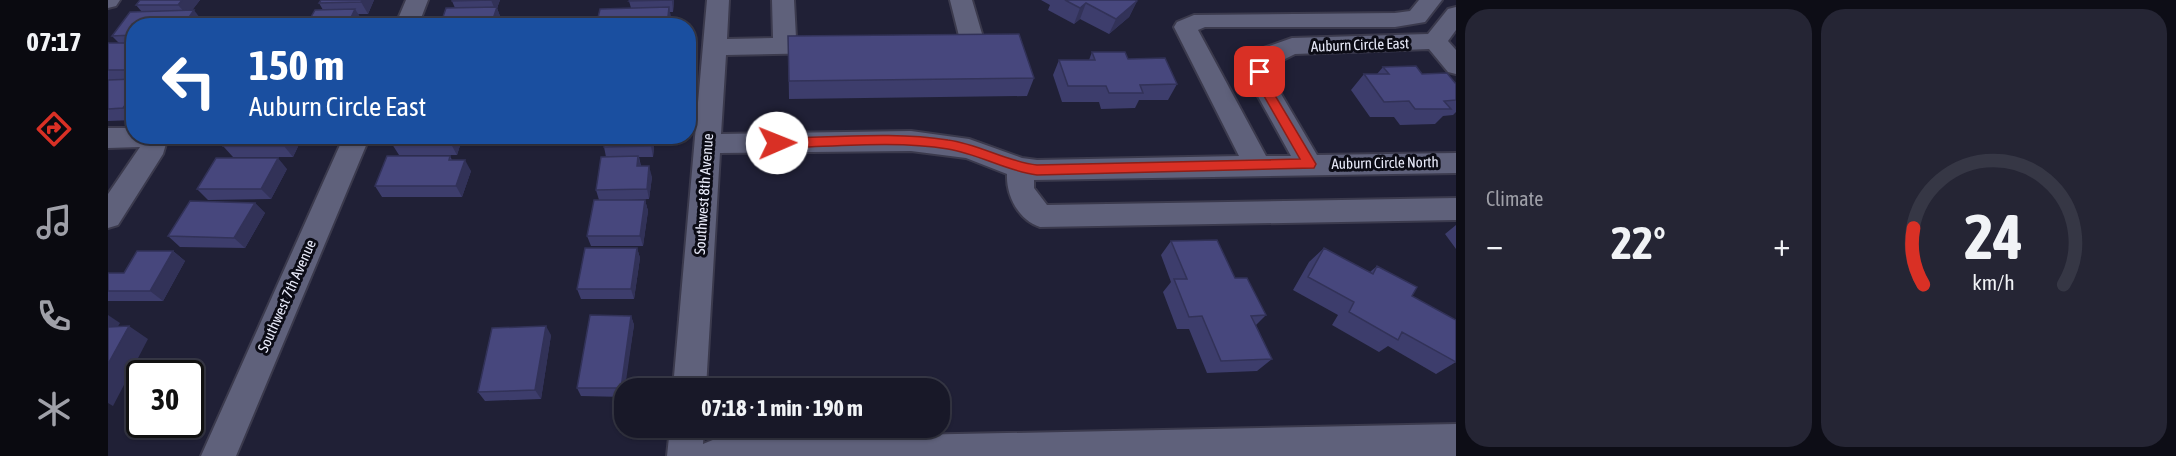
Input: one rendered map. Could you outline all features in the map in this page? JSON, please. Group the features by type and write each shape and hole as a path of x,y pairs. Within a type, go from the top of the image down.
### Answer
{"street":[{"path":"409,18 417,0"},
{"name":"Southwest 8th Avenue","path":"690,378 718,0"},
{"path":"783,0 785,46"},
{"path":"917,44 973,44 961,0"},
{"path":"1257,165 1185,27 1202,20 1395,20 1417,17 1431,0"},
{"path":"1456,14 1436,41 1456,66"},
{"name":"Auburn Circle East","path":"1309,164 1262,82 1263,63 1269,55 1292,46 1436,41"},
{"path":"714,47 850,45"},
{"path":"108,138 126,138"},
{"name":"Auburn Circle North","path":"707,144 911,141 969,148 1020,168 1456,163"},
{"path":"108,217 154,144"},
{"name":"Southwest 7th Avenue","path":"218,456 354,144"},
{"path":"1020,168 1020,191 1040,216 1456,209"},
{"path":"684,456 686,438"},
{"path":"715,456 1456,441"}],"building":[{"path":"140,0 182,0 178,5 136,5"},
{"path":"321,0 362,0 361,2 319,3"},
{"path":"1065,0 1137,1 1116,19 1086,3 1080,8"},
{"path":"497,7 493,18 443,18 446,8"},
{"path":"669,7 668,18 598,18 600,9"},
{"path":"355,9 351,18 310,18 315,10"},
{"path":"194,10 188,18 126,18 126,35 112,36 130,12"},
{"path":"1019,34 1034,78 789,81 788,36"},
{"path":"108,43 126,43 126,70 108,70"},
{"path":"1092,52 1125,52 1128,59 1165,58 1177,84 1140,85 1143,93 1109,93 1106,86 1068,86 1059,60 1095,60"},
{"path":"1416,66 1422,74 1447,73 1456,84 1456,100 1444,101 1451,109 1415,109 1409,101 1384,102 1364,74 1389,74 1383,67"},
{"path":"126,79 126,104 123,108 108,109 108,80"},
{"path":"224,144 285,144 284,146 223,146"},
{"path":"604,144 651,144 651,146 604,147"},
{"path":"387,156 450,156 449,160 465,160 456,186 375,186"},
{"path":"638,156 637,166 649,166 647,189 596,190 601,157"},
{"path":"216,158 278,158 261,189 197,189"},
{"path":"594,200 645,200 640,236 587,236"},
{"path":"190,201 255,203 234,238 168,236"},
{"path":"1217,240 1235,278 1247,278 1266,315 1251,316 1272,359 1221,361 1202,316 1189,317 1174,279 1187,279 1171,241"},
{"path":"585,248 637,248 631,289 577,289"},
{"path":"1324,248 1373,274 1377,266 1417,287 1412,296 1456,320 1456,362 1402,332 1398,340 1349,312 1354,302 1308,277"},
{"path":"137,251 173,251 150,291 108,291 108,273 124,273"},
{"path":"590,315 631,316 622,378 614,378 614,388 577,388"},
{"path":"129,326 108,364 108,327"},
{"path":"546,326 535,390 478,392 492,328"}],"route":[{"path":"777,143 911,141 949,144 987,154 1003,163 1037,170 1309,164 1262,82 1260,72"}]}
